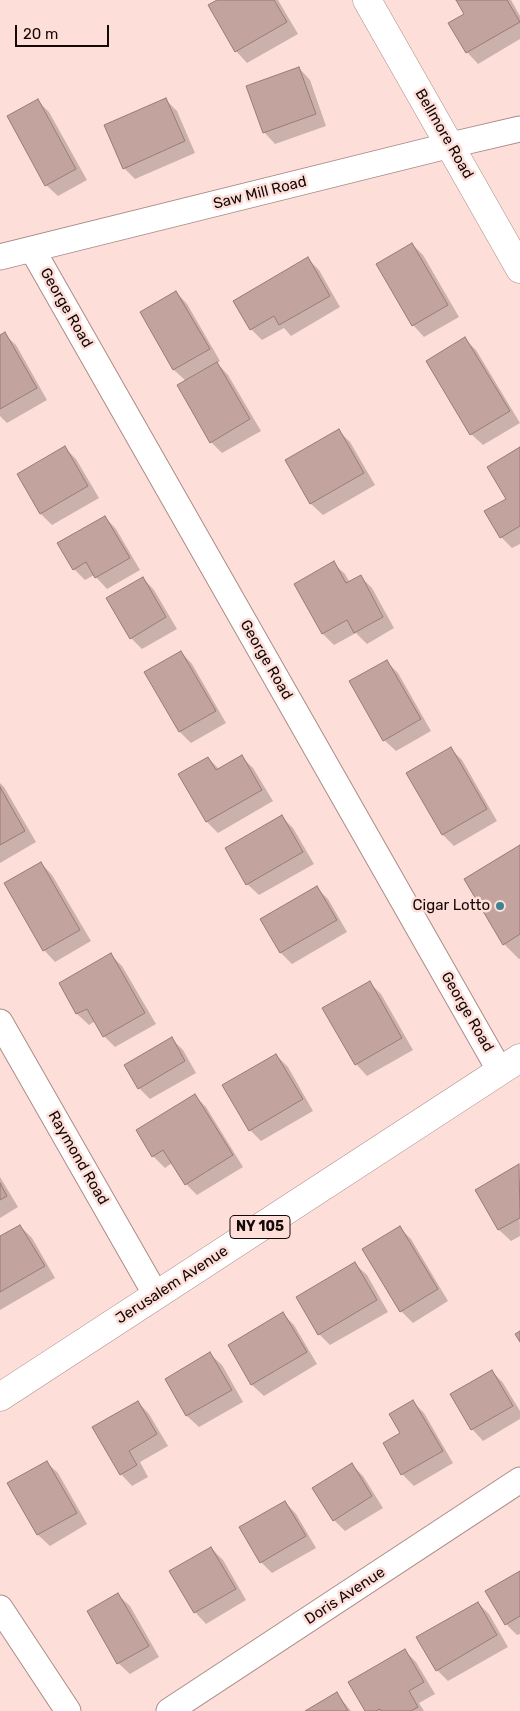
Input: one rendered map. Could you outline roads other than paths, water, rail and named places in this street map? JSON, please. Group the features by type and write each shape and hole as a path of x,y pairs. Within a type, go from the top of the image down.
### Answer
{"main road":[{"name":"Bellmore Road","path":"367,0 520,269"},
{"name":"Jerusalem Avenue","path":"0,1397 510,1065"}],"street":[{"name":"Saw Mill Road","path":"0,257 520,129"},
{"name":"George Road","path":"32,250 510,1065"},
{"name":"Raymond Road","path":"0,1022 156,1295"},
{"name":"Doris Avenue","path":"169,1711 520,1480"},
{"path":"0,1608 68,1711"}],"place":[{"name":"Cigar Lotto","path":"500,906"}]}
